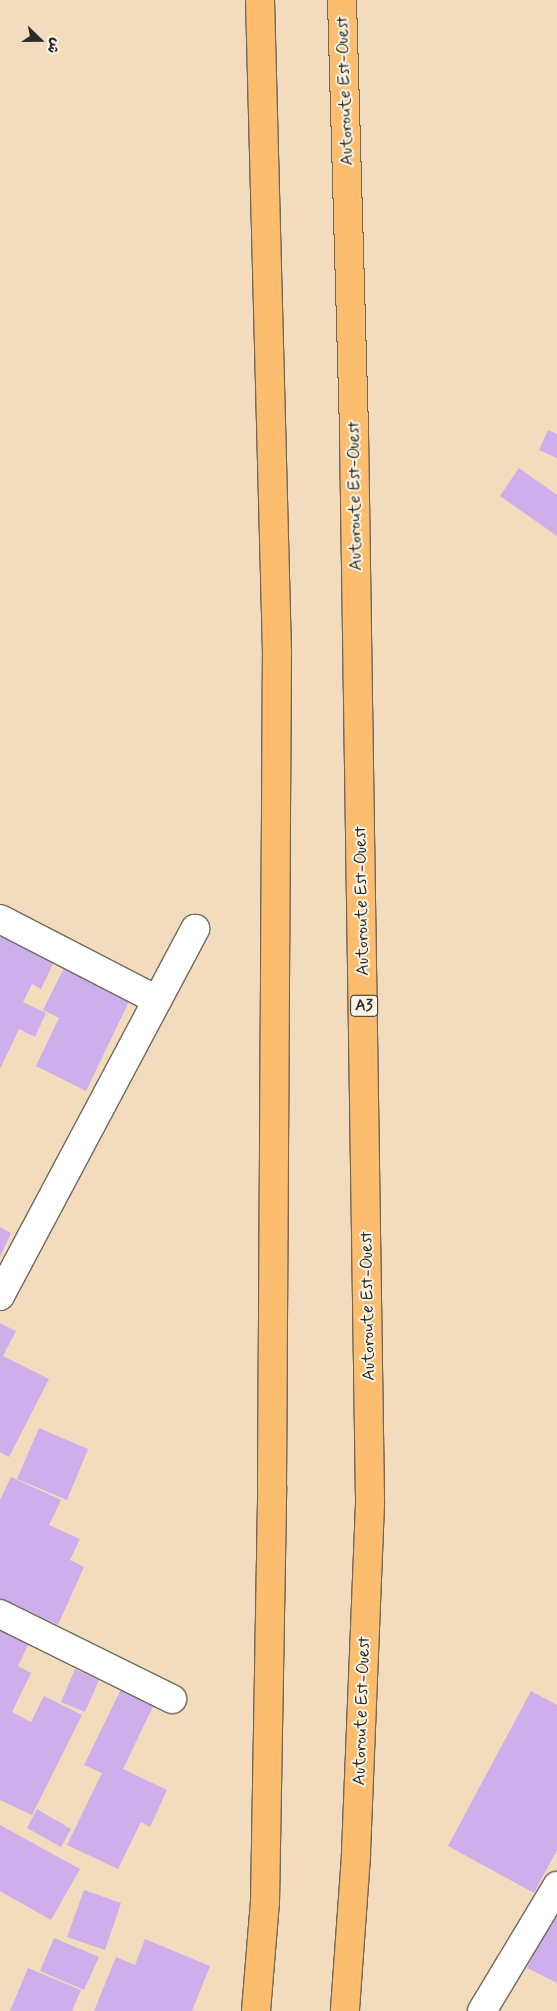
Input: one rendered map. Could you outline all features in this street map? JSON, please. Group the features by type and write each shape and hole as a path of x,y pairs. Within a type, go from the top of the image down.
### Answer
{"highway":[{"path":"256,2011 265,1902 272,1497 278,653 260,0"},
{"name":"Autoroute Est-Ouest","path":"342,0 355,453 370,1504 356,1856 345,2011"}],"street":[{"path":"0,919 157,1000"},
{"path":"0,1296 195,929"},
{"path":"0,1614 172,1699"},
{"path":"482,2011 557,1886"}],"building":[{"path":"548,430 557,434 557,458 539,450"},
{"path":"519,468 557,495 557,536 500,496"},
{"path":"5,928 58,953 41,989 32,984 23,1002 46,1013 35,1037 19,1029 0,1069 0,938"},
{"path":"69,958 135,989 86,1091 36,1066 59,1018 43,1010"},
{"path":"0,1227 11,1233 0,1257"},
{"path":"0,1323 16,1331 3,1356 49,1379 9,1457 0,1452"},
{"path":"39,1428 88,1449 67,1500 17,1479"},
{"path":"11,1477 61,1500 49,1525 80,1539 70,1560 84,1567 58,1625 0,1598 0,1500"},
{"path":"0,1629 29,1643 18,1666 31,1673 12,1712 31,1722 44,1696 82,1715 32,1815 0,1800"},
{"path":"75,1669 99,1680 85,1712 61,1702"},
{"path":"124,1683 157,1698 123,1769 167,1790 150,1827 141,1822 118,1869 67,1845 102,1773 84,1765"},
{"path":"531,1691 557,1705 557,1850 534,1893 448,1846"},
{"path":"37,1809 71,1829 61,1847 27,1828"},
{"path":"0,1825 80,1869 51,1920 0,1891"},
{"path":"84,1890 121,1903 105,1950 67,1937"},
{"path":"557,1906 557,1983 527,1968"},
{"path":"54,1938 99,1957 84,1990 40,1971"},
{"path":"145,1939 210,1966 192,2011 94,2011 116,1957 135,1965"},
{"path":"28,1968 81,1990 72,2011 10,2011"}]}
